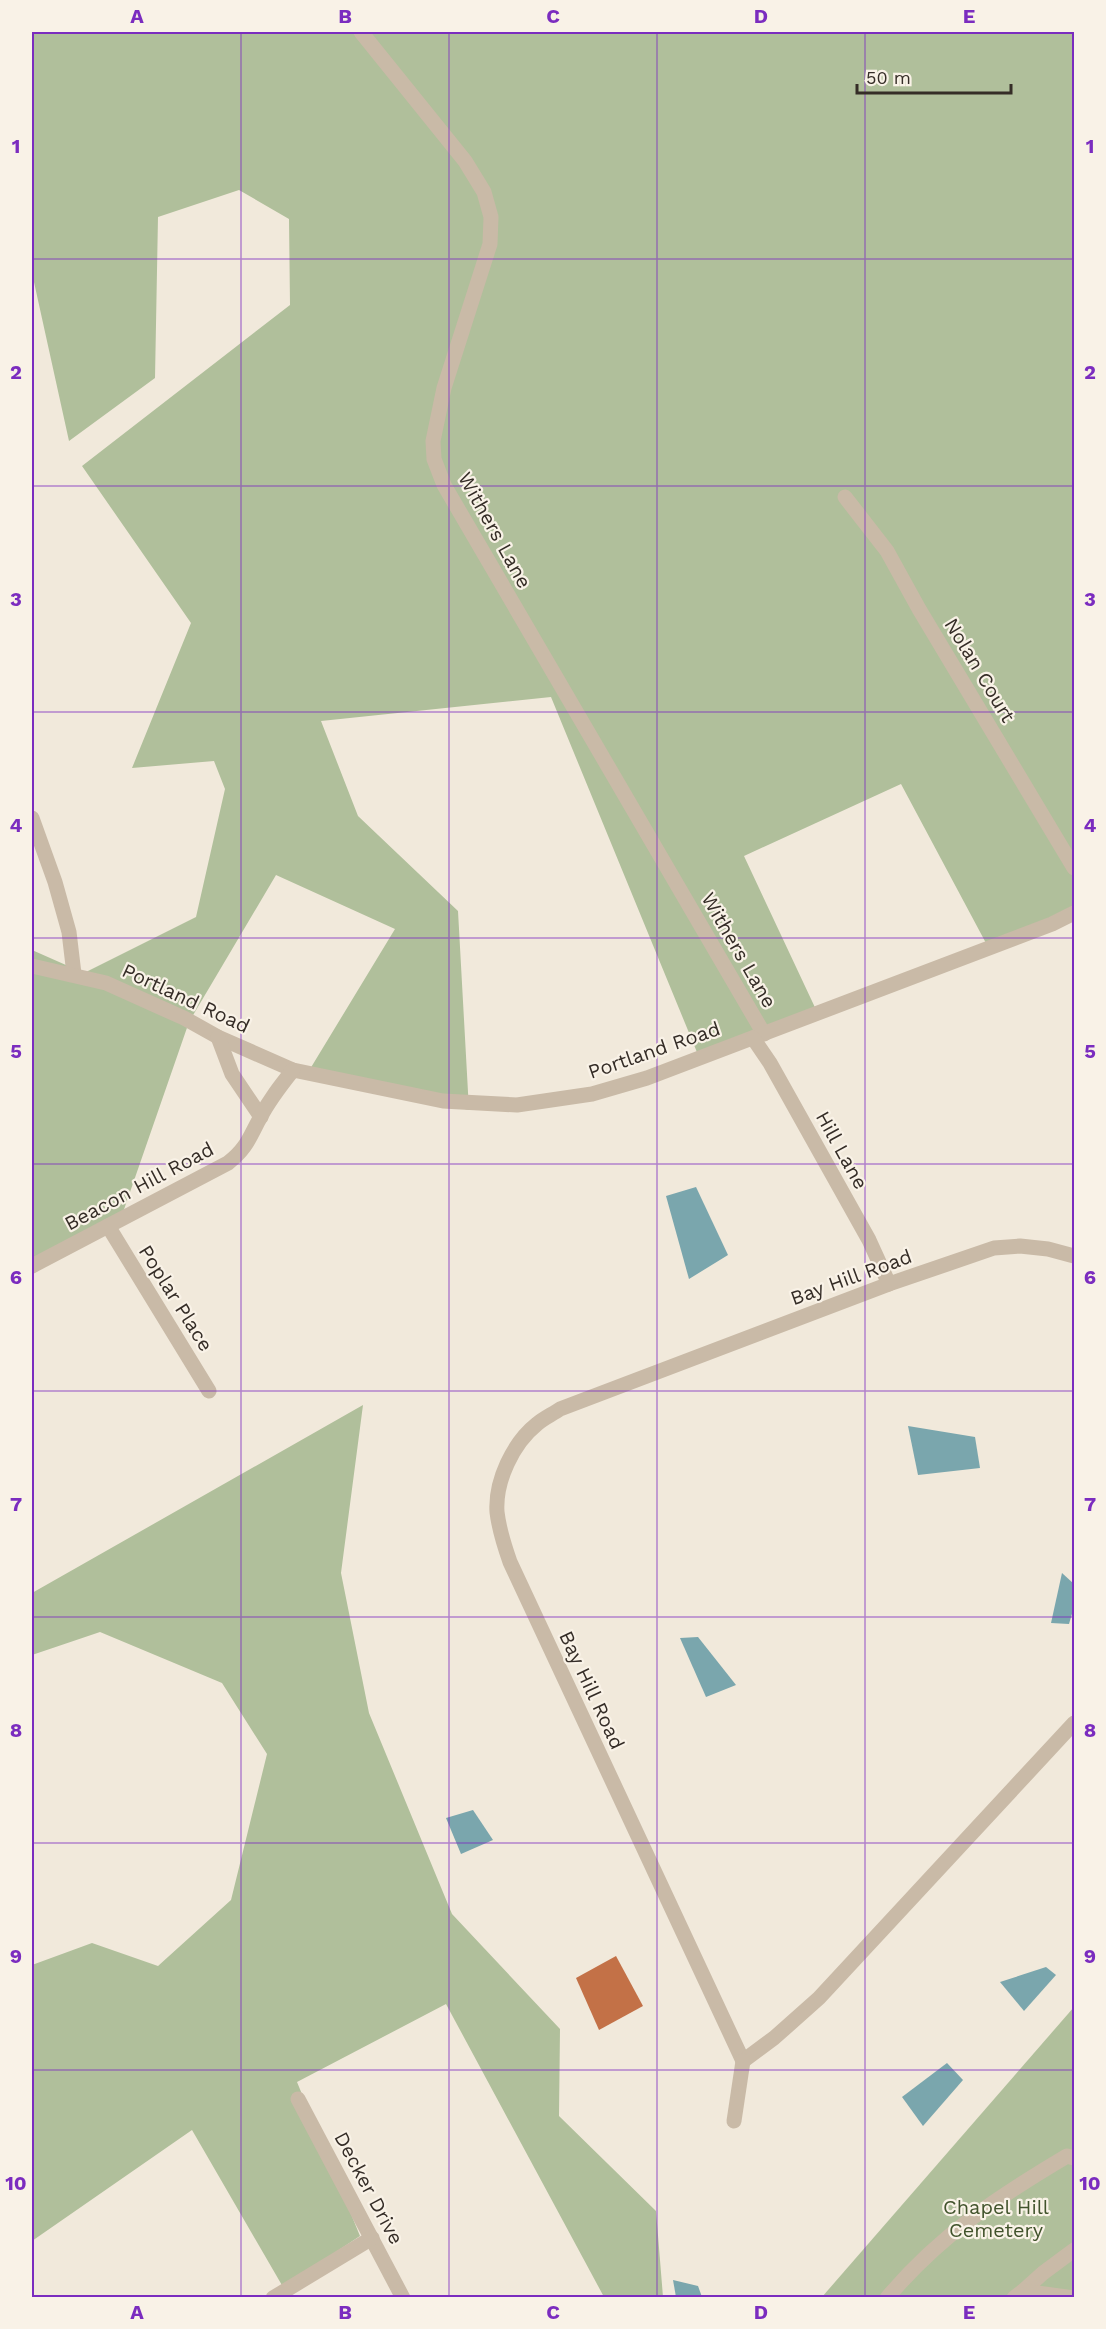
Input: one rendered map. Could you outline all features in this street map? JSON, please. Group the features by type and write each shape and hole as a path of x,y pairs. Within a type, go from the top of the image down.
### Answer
{"street":[{"name":"Withers Lane","path":"361,32 465,161 484,192 491,217 490,244 444,388 433,441 434,459 444,485 759,1036"},
{"name":"Nolan Court","path":"845,497 887,551 919,609 1074,868"},
{"path":"32,818 55,882 69,932 74,974"},
{"name":"Portland Road","path":"32,966 106,983 293,1070 443,1101 517,1105 603,1091 647,1078 1052,924 1074,913"},
{"name":"Hill Lane","path":"759,1036 770,1063 869,1240 889,1284"},
{"path":"218,1037 232,1074 261,1117"},
{"name":"Beacon Hill Road","path":"32,1266 228,1163 248,1144 261,1117 293,1070"},
{"name":"Poplar Place","path":"108,1226 209,1391"},
{"name":"Bay Hill Road","path":"743,2061 510,1562 501,1535 497,1510 506,1466 519,1444 536,1424 560,1408 889,1284 994,1248 1020,1246 1048,1249 1074,1256"},
{"path":"734,2121 743,2061 774,2038 819,1998 1074,1723"},
{"name":"Decker Drive","path":"298,2099 403,2298"},
{"path":"887,2298 922,2259 1005,2192 1072,2155"},
{"path":"273,2298 372,2238"},
{"path":"1018,2294 1074,2250"},
{"path":"1018,2294 1074,2298"}],"green space":[{"path":"32,32 1074,32 1074,913 987,945 901,784 744,856 819,1016 701,1062 551,697 321,721 358,816 458,911 469,1110 307,1074 395,929 276,875 189,1022 121,1218 32,1261 32,950 84,973 196,917 225,789 214,761 132,768 191,623 82,466 290,305 289,219 239,190 158,217 155,378 69,441 32,273"},
{"path":"363,1405 341,1573 369,1713 452,1914 560,2029 559,2116 656,2211 663,2297 604,2297 446,2004 297,2082 360,2236 283,2287 192,2130 32,2241 32,1965 92,1943 158,1966 231,1900 267,1754 222,1683 100,1632 32,1655 32,1593"},
{"name":"Chapel Hill Cemetery","path":"1074,2007 1074,2297 822,2297"}],"water":[{"path":"696,1187 728,1255 689,1279 666,1196"},
{"path":"908,1426 975,1437 980,1468 918,1475"},
{"path":"1062,1573 1074,1584 1074,1607 1069,1624 1051,1623"},
{"path":"698,1637 736,1685 706,1697 680,1638"},
{"path":"473,1810 493,1840 461,1854 446,1818"},
{"path":"1046,1967 1056,1975 1024,2011 1000,1982"},
{"path":"947,2063 963,2080 923,2126 902,2097"},
{"path":"673,2280 698,2286 702,2297 676,2297"}],"building":[{"path":"616,1956 643,2006 599,2030 576,1978"}]}
